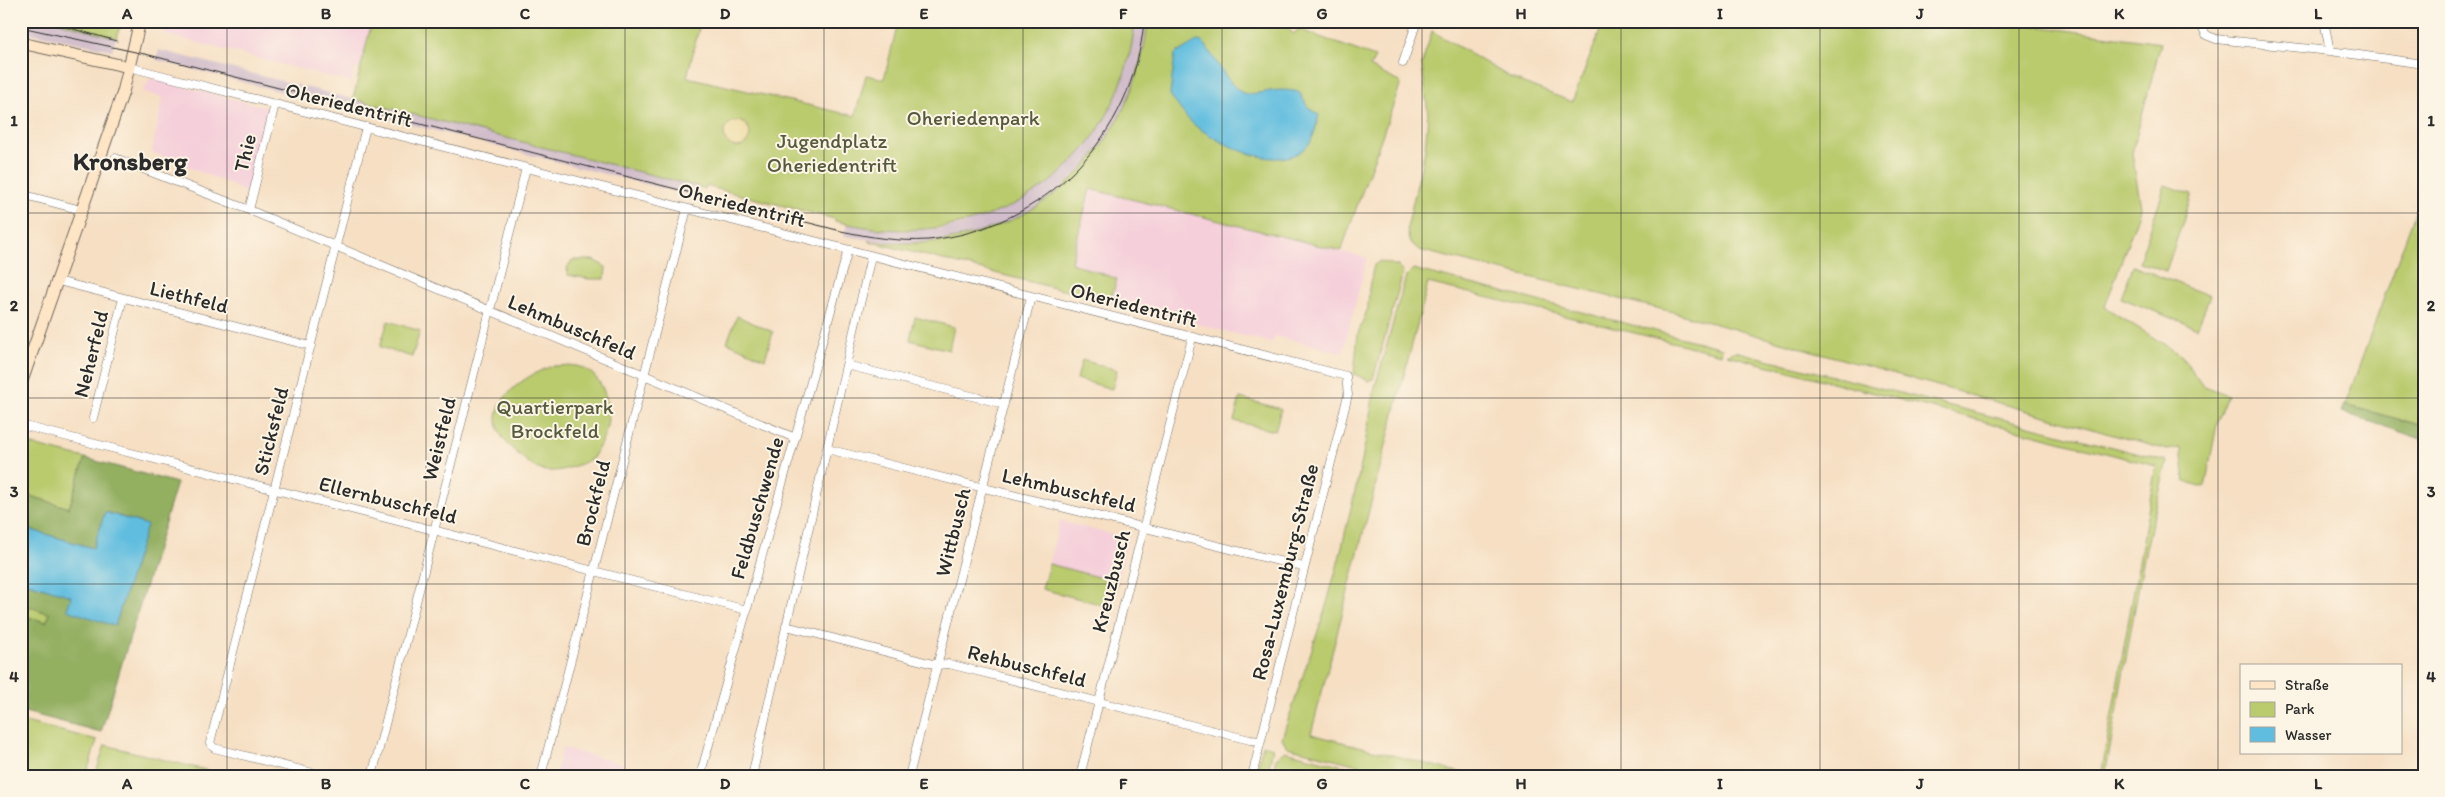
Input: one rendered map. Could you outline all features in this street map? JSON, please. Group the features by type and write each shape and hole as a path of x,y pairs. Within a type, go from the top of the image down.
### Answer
{"main road":[{"path":"21,384 123,92 140,21"},
{"path":"21,43 129,67"}],"street":[{"path":"1403,63 1418,21"},
{"path":"2200,21 2206,35 2216,39 2330,51 2424,64"},
{"path":"2324,21 2330,51"},
{"name":"Oheriedentrift","path":"129,67 1346,376"},
{"name":"Thie","path":"248,210 275,104"},
{"name":"Sticksfeld","path":"325,776 214,748 210,743 366,127"},
{"name":"Thie","path":"115,158 248,210 336,248"},
{"name":"Weistfeld","path":"372,776 526,168"},
{"path":"21,194 81,210"},
{"name":"Brockfeld","path":"541,776 687,209"},
{"name":"Lehmbuschfeld","path":"336,248 795,438"},
{"name":"Feldbuschwende","path":"700,776 848,250"},
{"path":"752,776 870,256"},
{"name":"Liethfeld","path":"58,281 311,346"},
{"name":"Wittbusch","path":"909,776 1032,297"},
{"name":"Neherfeld","path":"93,418 123,298"},
{"name":"Kreuzbusch","path":"1080,776 1192,338"},
{"path":"846,365 1004,404"},
{"name":"Rosa-Luxemburg-Straße","path":"1252,776 1303,566 1348,395 1346,376"},
{"name":"Ellernbuschfeld","path":"21,425 747,610"},
{"name":"Lehmbuschfeld","path":"827,449 1303,566"},
{"name":"Rehbuschfeld","path":"786,626 937,665 949,664 1260,741"}],"shaded area":[{"path":"21,21 56,21 116,38 112,50 21,31"},
{"path":"166,21 372,21 360,69 355,68 351,82 163,34"},
{"path":"1135,21 1148,21 1139,69 1125,108 1108,137 1089,162 1051,197 1030,211 997,227 950,240 901,244 844,236 847,224 903,231 938,229 961,225 1006,209 1046,185 1081,152 1109,110 1125,72"},
{"path":"159,50 699,187 696,197 156,60"},
{"path":"150,78 269,108 248,194 227,183 152,152 163,97 143,92"},
{"path":"1090,189 1367,258 1343,353 1275,336 1272,343 1110,302 1116,279 1071,263"},
{"path":"1060,521 1128,539 1111,607 1042,589"},
{"path":"562,748 624,764 621,776 555,776"}],"green space":[{"path":"56,21 120,21 122,22 116,38"},
{"name":"Oheriedenpark","path":"372,21 671,21 699,28 687,77 855,116 866,75 884,79 897,27 888,24 889,21 1135,21 1124,76 1102,123 1072,162 1034,193 990,215 941,227 889,229 835,221 835,219 706,186 705,189 353,99"},
{"path":"1148,21 1279,21 1294,34 1298,29 1375,57 1370,67 1401,83 1341,251 1090,189 1071,263 1117,279 1110,302 868,241 921,243 971,235 1016,218 1056,192 1091,160 1118,120 1137,73"},
{"path":"1604,21 1999,21 2161,43 2132,153 2141,207 2105,307 2181,355 2202,385 2228,395 2217,424 2205,487 2185,482 2181,448 2167,450 1673,312 1419,250 1409,241 1407,228 1425,150 1428,114 1422,64 1432,31 1511,78 1572,102"},
{"path":"2165,185 2192,194 2166,271 2139,262"},
{"path":"2424,188 2424,426 2345,405"},
{"path":"572,260 593,260 606,267 605,279 589,279 568,275 567,268"},
{"path":"1380,261 1398,266 1403,273 1373,379 1369,381 1354,374 1358,333 1368,308 1369,288 1374,265"},
{"path":"2133,266 2210,296 2197,328 2121,298"},
{"path":"1413,269 1722,348 1721,354 1428,283 1311,734 1473,776 1402,776 1287,747 1282,738 1325,610 1362,461 1375,387 1406,276"},
{"path":"737,316 773,332 765,359 727,342"},
{"path":"915,317 954,327 949,350 910,340"},
{"path":"388,321 420,331 412,357 380,347"},
{"path":"1735,351 2167,461 2144,557 2105,776 2101,776 2156,466 1727,355"},
{"path":"1082,360 1117,370 1112,389 1077,379"},
{"name":"Quartierpark Brockfeld","path":"553,366 577,366 589,371 595,377 605,393 608,421 606,430 593,458 568,468 548,471 531,465 503,439 498,425 498,412 503,400 512,389 538,372"},
{"path":"1240,398 1281,409 1275,431 1234,421"},
{"path":"2345,405 2424,426 2424,440 2342,412"},
{"path":"21,442 85,458 69,508 21,493"},
{"path":"85,458 177,483 101,732 21,711 21,615 46,622 50,614 21,604 21,581 72,596 67,610 147,525 106,512 93,548 21,527 21,493 69,508"},
{"path":"1049,564 1117,582 1111,607 1042,589"},
{"path":"21,603 50,613 46,622 21,615"},
{"path":"21,721 97,740 86,776 21,776"},
{"path":"105,745 229,776 95,776"},
{"path":"1263,745 1273,748 1267,776 1255,776"},
{"path":"1285,751 1383,776 1329,776 1304,769 1303,776 1272,776 1276,758"}],"sand":[{"path":"737,121 746,125 750,134 746,143 737,147 728,143 724,134 728,125"}],"water":[{"path":"1197,41 1203,42 1230,81 1242,93 1285,90 1299,92 1308,107 1319,115 1309,144 1298,153 1284,158 1269,158 1237,149 1193,124 1170,95 1175,54"},
{"path":"105,512 147,525 115,626 67,610 71,596 21,581 21,527 93,548"}],"tram line":[{"path":"44,21 117,41"},
{"path":"21,27 149,55 841,231 884,238 928,240 970,232 1009,217 1045,196 1076,170 1102,138 1122,102 1137,63 1144,21"}],"district":[{"name":"Kronsberg","path":"130,161"}],"park label":[{"name":"Jugendplatz Oheriedentrift","path":"832,153"}]}
